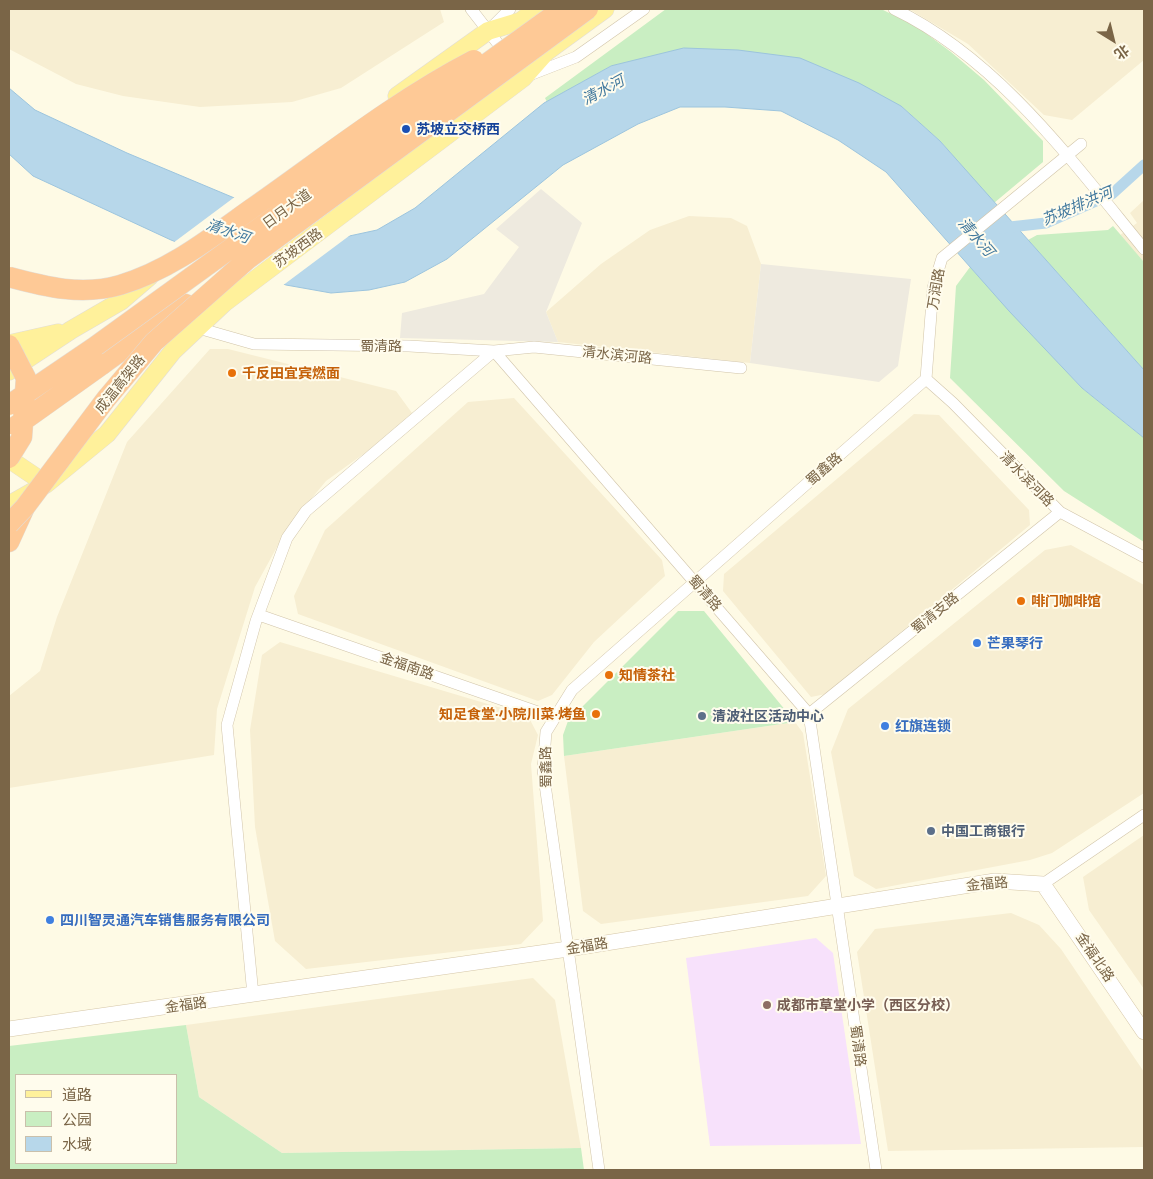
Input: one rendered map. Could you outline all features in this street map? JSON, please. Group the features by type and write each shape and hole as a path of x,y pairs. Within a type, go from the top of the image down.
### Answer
{"highway":[{"name":"日月大道","path":"9,405 93,348 562,9"},
{"name":"日月大道","path":"248,260 588,9"},
{"path":"9,277 59,290 85,290 119,285 168,266 419,90 532,31"},
{"path":"9,432 248,260"},
{"name":"成温高架路","path":"9,524 17,506 154,342 248,260"},
{"path":"9,344 26,378 22,437 9,458"},
{"path":"9,542 17,506"}],"main road":[{"path":"9,372 71,330 121,301 179,252 488,31 521,21 538,9"},
{"name":"苏坡西路","path":"17,506 107,434 173,351 250,284 523,78 546,52 605,9"},
{"path":"9,344 71,330"},
{"path":"9,397 71,330"},
{"path":"9,458 46,484"}],"street":[{"path":"471,9 523,78 576,57 644,9"},
{"path":"488,31 510,9"},
{"path":"894,9 921,22 947,39 981,67 1067,156 1144,249"},
{"name":"万润路","path":"926,379 933,288 942,258 1081,144"},
{"name":"蜀清路","path":"198,328 254,344 409,346 494,351 809,714 876,1170"},
{"name":"清水滨河路","path":"494,351 534,347 741,368"},
{"path":"252,995 227,725 259,615 286,538 306,511 494,351"},
{"name":"清水滨河路","path":"926,379 953,403 1060,512 1144,557"},
{"name":"蜀鑫路","path":"599,1170 543,770 546,732 572,690 926,379"},
{"name":"蜀清支路","path":"809,714 1060,512"},
{"name":"金福南路","path":"259,615 555,718"},
{"path":"1043,884 1144,815"},
{"name":"金福路","path":"9,1030 568,949 995,881 1043,884"},
{"name":"金福北路","path":"1043,884 1144,1032"}],"shaded area":[{"path":"9,9 440,9 444,22 341,88 292,102 200,107 123,96 76,84 9,49"},
{"path":"909,9 1144,9 1144,60 1072,120 1044,115 968,44"},
{"path":"541,189 582,223 546,312 558,342 400,338 402,313 484,294 519,247 496,229"},
{"path":"1144,200 1144,262 1120,235 1137,223 1130,213"},
{"path":"689,216 731,218 747,226 761,264 750,363 558,342 546,312 601,264 650,230"},
{"path":"761,264 911,279 898,366 879,382 750,363"},
{"path":"210,349 228,349 396,391 412,413 369,450 326,481 288,527 255,587 217,709 214,755 9,788 9,696 40,671 57,617 127,442"},
{"path":"514,398 662,560 665,576 594,642 552,695 538,701 298,614 294,596 325,530 468,402"},
{"path":"914,414 939,415 1029,510 1030,525 826,694 811,697 723,591 724,574"},
{"path":"1071,545 1144,585 1144,793 1052,853 1030,860 876,889 854,876 831,752 848,709 1045,550"},
{"path":"280,642 528,716 538,735 531,764 543,921 521,944 306,969 275,941 255,827 250,730 262,655"},
{"path":"795,722 803,733 826,876 808,896 601,924 583,911 564,756"},
{"path":"1144,835 1144,989 1089,910 1083,877"},
{"path":"1011,913 1039,925 1061,949 1144,1072 1144,1147 888,1151 857,952 875,929"},
{"name":"成都市草堂小学（西区分校）","path":"816,938 833,953 861,1144 710,1146 686,958"},
{"path":"533,978 555,1000 581,1148 282,1153 199,1097 186,1025"}],"green space":[{"path":"666,9 881,9 916,26 984,80 1043,141 1043,162 994,203 940,141 901,106 611,66 547,102 545,98"},
{"path":"1113,226 1144,262 1144,370 1028,240 1037,235 1108,230"},
{"path":"970,267 1082,388 1144,438 1144,542 1064,491 950,378 956,286"},
{"path":"678,611 704,611 795,722 564,756 563,735 568,721"},
{"path":"186,1025 199,1097 282,1153 581,1148 584,1170 9,1170 9,1046"}],"water":[{"name":"清水河","path":"684,48 738,50 800,58 859,83 901,106 940,141 1144,370 1144,438 1082,388 1009,311 886,172 838,140 781,111 725,107 680,107 638,124 563,165 447,259 405,282 369,290 331,293 286,285 171,240 33,176 9,154 9,88 35,110 127,153 232,197 340,238 377,230 415,208 544,103 611,66"}],"pier":[{"path":"236,196 341,236 353,233 282,286 173,243"}],"waterway":[{"name":"苏坡排洪河","path":"1001,228 1046,223 1112,194 1144,165"}],"place":[{"name":"苏坡立交桥西","path":"406,129"},
{"name":"千反田宜宾燃面","path":"232,373"},
{"name":"啡门咖啡馆","path":"1021,601"},
{"name":"芒果琴行","path":"977,643"},
{"name":"知情茶社","path":"609,675"},
{"name":"知足食堂·小院川菜·烤鱼","path":"596,714"},
{"name":"清波社区活动中心","path":"702,716"},
{"name":"红旗连锁","path":"885,726"},
{"name":"中国工商银行","path":"931,831"},
{"name":"四川智灵通汽车销售服务有限公司","path":"50,920"},
{"name":"成都市草堂小学（西区分校）","path":"767,1005"}]}
